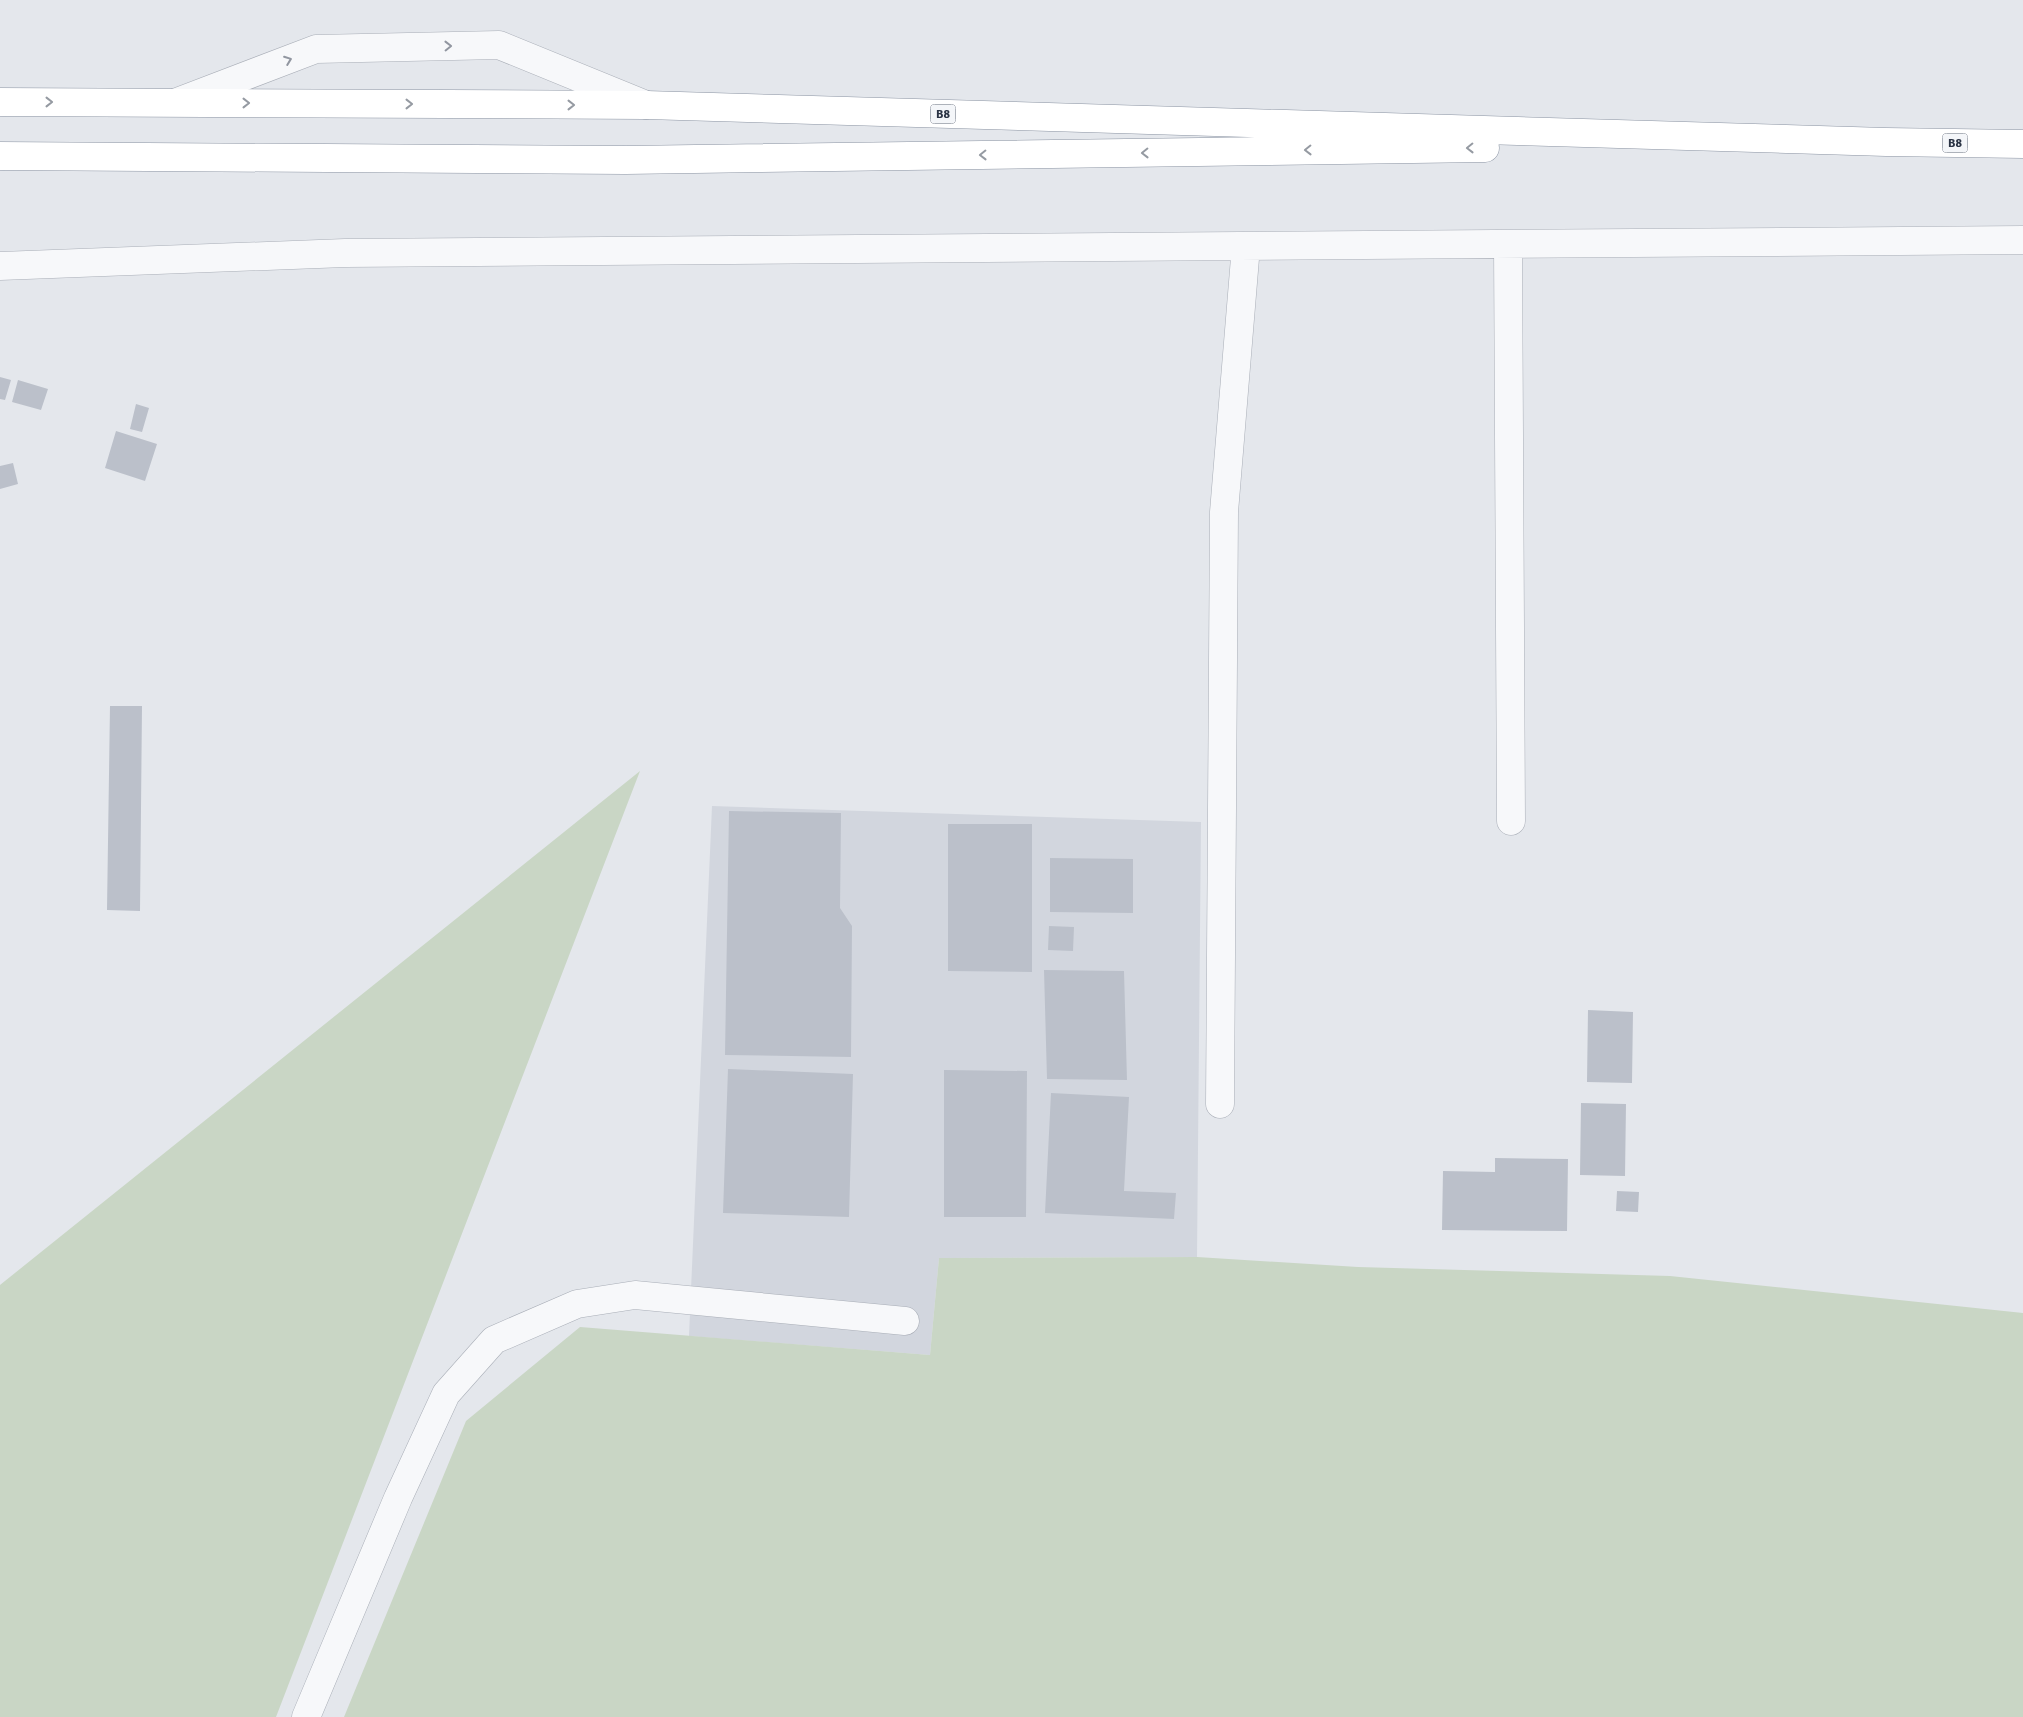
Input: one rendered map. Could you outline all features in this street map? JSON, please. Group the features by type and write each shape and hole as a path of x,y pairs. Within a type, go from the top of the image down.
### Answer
{"highway":[{"name":"B8","path":"0,102 646,105 1886,142 2023,144"},
{"name":"B8","path":"0,156 626,160 1886,142"}],"street":[{"path":"177,102 316,49 499,45 646,105"},
{"path":"0,266 345,253 2023,240"},
{"path":"1508,244 1511,821"},
{"path":"1220,1104 1224,512 1246,246"},
{"path":"306,1717 398,1498 446,1394 494,1340 577,1304 635,1295 905,1321"}],"shaded area":[{"path":"712,806 1201,822 1197,1257 939,1258 930,1355 689,1336"}],"green space":[{"path":"640,771 276,1717 0,1717 0,1285"},
{"path":"1197,1257 1358,1267 1670,1276 2023,1313 2023,1717 344,1717 466,1421 580,1327 930,1355 939,1258"}],"building":[{"path":"0,377 11,380 5,400 0,399"},
{"path":"18,380 48,389 41,410 12,402"},
{"path":"136,404 149,408 142,432 130,429"},
{"path":"116,431 157,444 145,481 105,468"},
{"path":"13,463 18,484 0,489 0,466"},
{"path":"110,706 142,706 140,911 107,910"},
{"path":"729,811 841,813 840,908 852,926 851,1057 725,1055"},
{"path":"948,824 1032,824 1032,972 948,971"},
{"path":"1050,858 1133,859 1133,913 1050,912"},
{"path":"1049,926 1074,927 1073,951 1048,950"},
{"path":"1044,970 1124,971 1127,1080 1047,1079"},
{"path":"1588,1010 1633,1012 1632,1083 1587,1082"},
{"path":"728,1069 853,1074 849,1217 723,1213"},
{"path":"944,1070 1027,1071 1026,1217 944,1217"},
{"path":"1051,1093 1129,1097 1124,1191 1176,1193 1174,1219 1045,1213"},
{"path":"1581,1103 1626,1104 1625,1176 1580,1175"},
{"path":"1495,1158 1568,1159 1567,1231 1442,1230 1443,1171 1495,1172"},
{"path":"1617,1191 1639,1192 1638,1212 1616,1211"}]}
